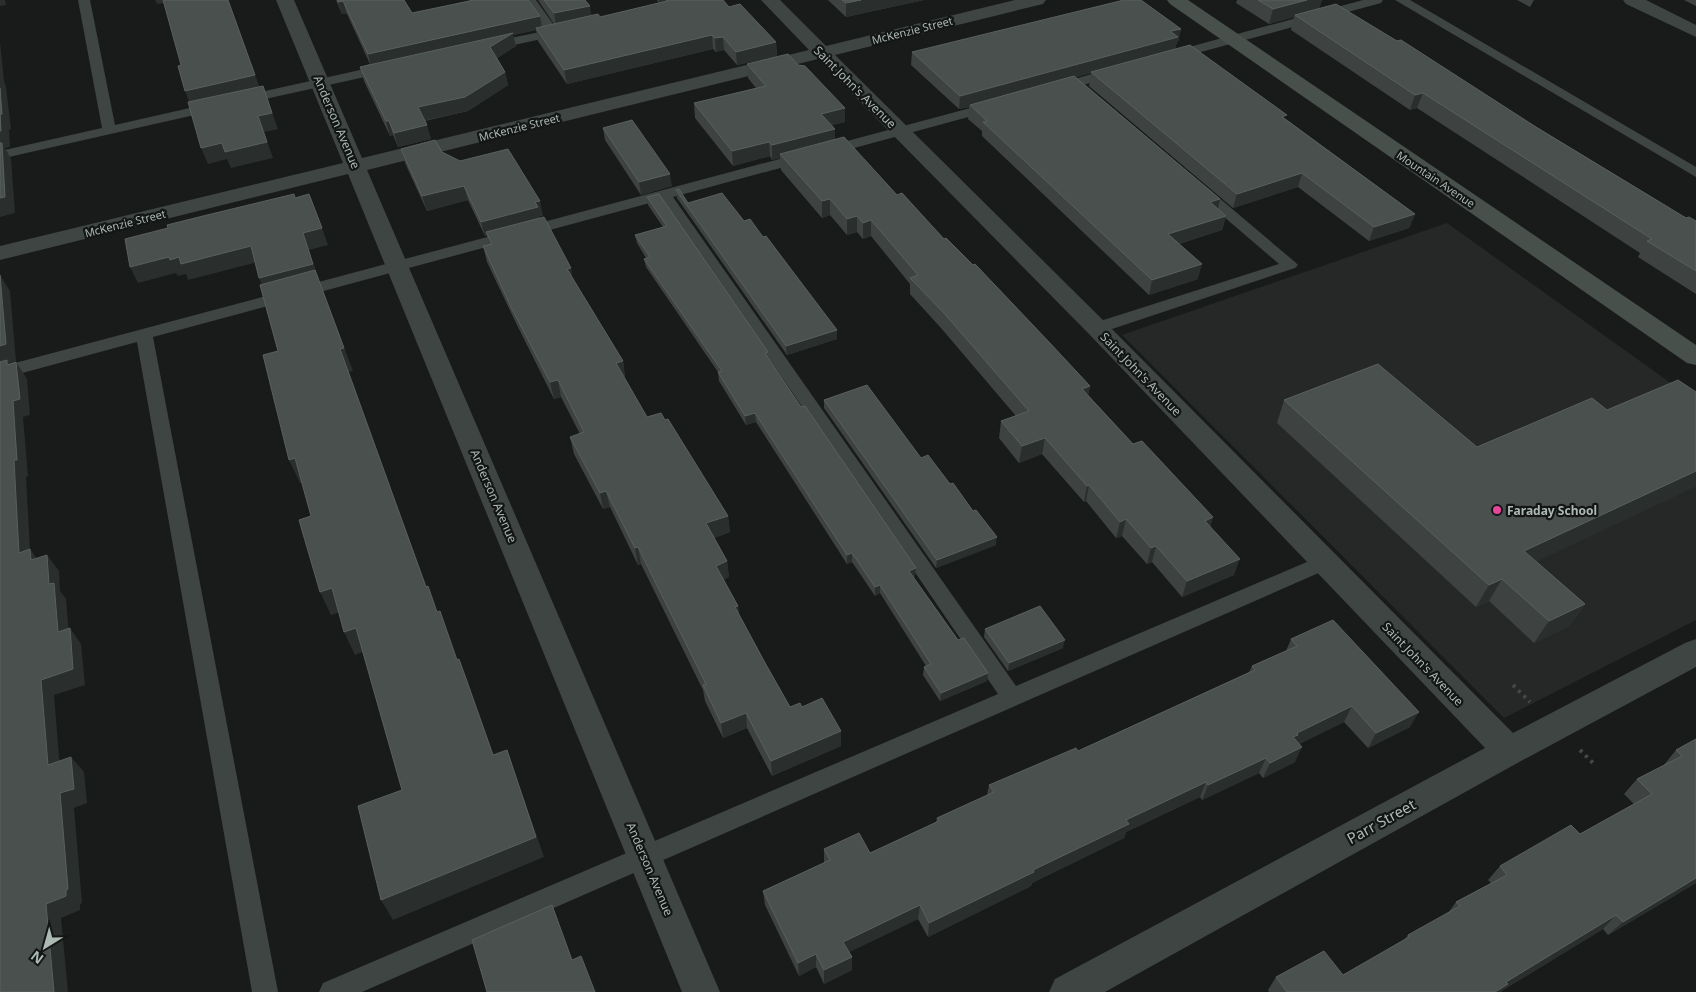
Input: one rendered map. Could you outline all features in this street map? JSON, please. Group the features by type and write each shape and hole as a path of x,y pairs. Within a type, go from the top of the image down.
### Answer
{"main road":[{"name":"Mountain Avenue","path":"1176,0 1696,357"}],"street":[{"name":"Anderson Avenue","path":"285,0 701,992"},
{"name":"Saint John's Avenue","path":"770,0 1097,328 1509,752"},
{"name":"McKenzie Street","path":"0,253 1037,0"},
{"path":"1632,0 1696,32"},
{"name":"Parr Street","path":"1068,992 1696,652"}],"lane":[{"path":"84,0 109,130"},
{"path":"530,0 552,32"},
{"path":"1159,60 1377,0"},
{"path":"1401,0 1696,173"},
{"path":"475,49 572,28"},
{"path":"0,155 397,66"},
{"path":"1037,94 1131,67"},
{"path":"1075,83 1090,96"},
{"path":"0,373 1009,102"},
{"path":"1097,328 1290,265 1186,177"},
{"path":"665,195 1012,697"},
{"path":"144,335 264,992"},
{"path":"332,992 1323,562"}],"path":[{"path":"1513,685 1532,704"}],"shaded area":[{"name":"Faraday School","path":"1447,223 1696,401 1696,620 1504,718 1122,335"}],"building":[{"path":"163,0 228,0 255,75 185,91 178,66 181,65"},
{"path":"338,0 404,0 412,13 474,0 528,0 540,16 368,54 343,1 338,2"},
{"path":"544,0 585,0 590,6 554,13"},
{"path":"666,0 723,0 729,7 740,4 776,42 736,52 723,37 715,38 712,35 564,70 536,28 598,14 600,17"},
{"path":"842,0 861,0 846,3"},
{"path":"1124,0 1141,0 1181,29 1170,31 1178,37 960,96 912,52"},
{"path":"1258,0 1307,0 1273,9"},
{"path":"1336,4 1397,41 1401,40 1536,127 1686,218 1689,217 1696,221 1696,271 1647,241 1652,239 1423,93 1415,95 1295,15"},
{"path":"513,33 490,47 505,72 465,97 418,107 427,125 394,133 389,121 386,121 360,67"},
{"path":"1190,45 1287,115 1282,117 1415,214 1374,227 1302,173 1237,194 1091,72"},
{"path":"788,54 798,65 805,66 845,108 821,114 835,129 772,145 769,142 732,151 694,103 766,86 747,64"},
{"path":"1074,76 1220,199 1210,202 1226,216 1168,234 1202,264 1152,280 983,122 987,121 970,105"},
{"path":"263,86 272,113 258,116 267,142 225,152 222,143 201,148 188,102"},
{"path":"0,88 2,114 0,114"},
{"path":"632,120 670,174 639,182 603,128"},
{"path":"844,137 897,195 902,193 944,239 946,238 973,265 975,264 1049,342 1090,386 1082,389 1133,444 1142,441 1213,517 1205,521 1240,559 1187,581 1156,546 1151,548 1126,519 1120,522 1089,485 1087,486 1045,438 1022,446 1001,421 1029,411 943,312 910,278 918,275 871,220 863,223 857,216 847,219 830,199 822,201 780,154"},
{"path":"435,140 442,152 460,161 508,149 540,201 535,202 538,207 481,222 464,186 422,196 401,149"},
{"path":"0,143 2,143 5,197 0,198"},
{"path":"679,189 688,203 722,193 744,221 750,219 763,237 766,236 837,330 786,346 676,190"},
{"path":"294,194 295,198 309,194 322,228 303,233 313,264 259,278 251,246 181,264 179,257 170,260 169,257 130,267 125,239 168,228 167,225"},
{"path":"659,194 768,352 765,353 801,407 805,406 916,568 909,571 958,640 964,638 988,673 941,693 924,667 931,664 880,585 875,587 852,553 847,555 755,413 745,416 718,372 722,371 644,259 650,257 635,235 667,226 647,197"},
{"path":"544,217 571,268 567,269 623,361 616,363 647,417 661,413 665,420 668,419 728,516 706,523 727,561 716,566 738,606 735,607 790,707 800,703 802,707 822,698 841,731 771,761 746,713 721,723 703,685 706,684 638,547 635,548 606,491 600,493 570,437 584,432 558,380 550,382 511,307 483,246 492,244 486,232"},
{"path":"315,270 344,348 340,349 426,587 428,586 437,612 440,611 493,755 507,750 536,837 381,900 358,806 402,790 356,628 344,632 332,588 320,592 299,520 311,516 295,458 289,460 263,355 278,351 260,285"},
{"path":"0,275 6,344 0,346"},
{"path":"7,360 7,365 16,362 20,399 13,401 17,460 14,460 19,553 30,549 31,560 47,555 49,584 54,583 58,632 70,628 73,669 41,680 48,765 71,757 74,789 60,793 68,889 66,890 66,896 46,904 54,992 0,992 0,362"},
{"path":"1378,364 1477,447 1592,398 1607,410 1678,380 1696,392 1696,471 1524,551 1585,604 1549,621 1502,579 1489,585 1284,400"},
{"path":"867,385 921,458 928,455 950,484 953,483 973,511 976,510 997,537 937,560 824,400"},
{"path":"1040,606 1065,640 1009,663 985,629"},
{"path":"1333,620 1419,712 1376,733 1352,706 1297,733 1298,735 1293,737 1302,747 1270,763 1266,758 1208,785 1206,782 1126,820 1129,824 929,923 920,905 843,942 852,957 824,970 816,954 798,963 763,891 830,860 824,849 859,833 870,853 939,821 937,818 994,792 989,785 1076,748 1078,751 1255,670 1252,666 1297,646 1291,639"},
{"path":"1696,739 1696,878 1623,922 1616,915 1506,982 1508,984 1495,992 1287,992 1276,977 1324,951 1343,975 1460,906 1456,902 1507,875 1500,866 1571,825 1580,834 1652,794 1637,779 1682,756 1676,750"},
{"path":"552,905 572,960 581,956 595,992 487,992 472,940"}],"place":[{"name":"Faraday School","path":"1497,510"}]}
